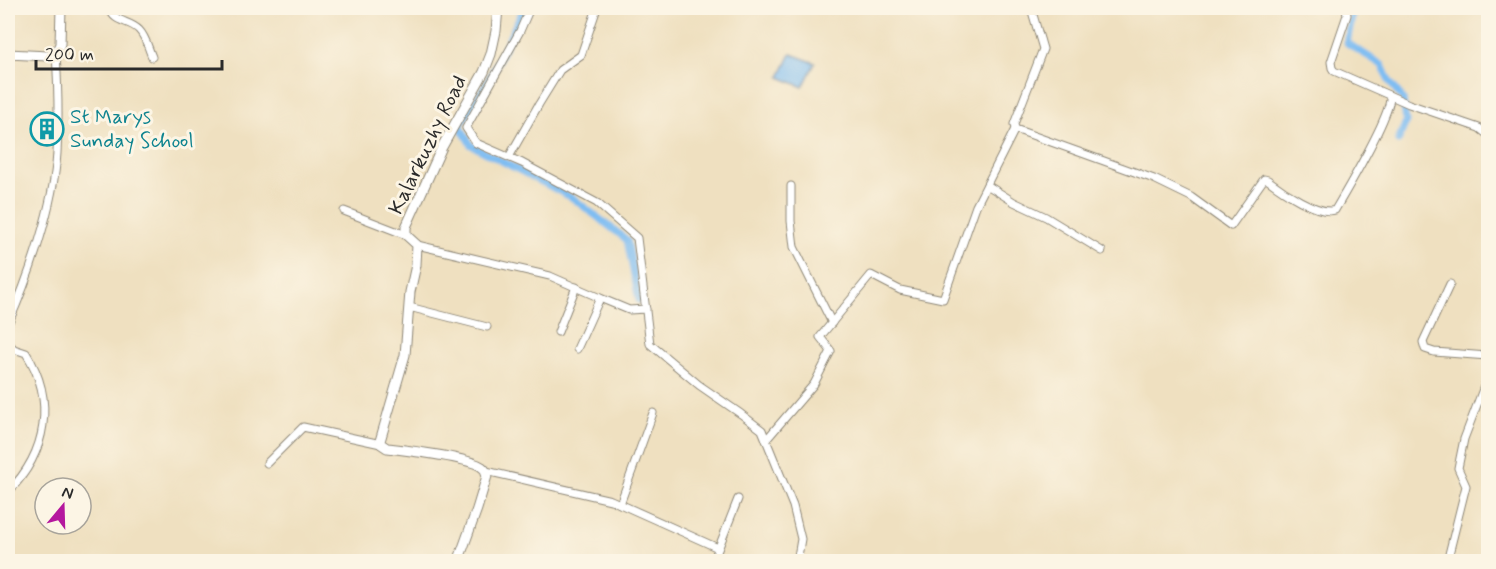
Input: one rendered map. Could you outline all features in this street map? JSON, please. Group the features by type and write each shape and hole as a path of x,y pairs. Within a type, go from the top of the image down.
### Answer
{"main road":[{"path":"8,54 48,56 56,53 60,45 62,8"},
{"name":"Kalarkuzhy Road","path":"381,444 380,437 396,392 405,355 410,292 416,265 417,245 406,235 406,227 442,147 484,72 496,31 498,8"},
{"path":"381,444 387,448 441,455 478,464 486,471 487,476 477,509 458,561"}],"street":[{"path":"110,8 115,18 141,31 152,57"},
{"path":"530,8 520,32 466,128 476,143 509,157 597,203 637,238 650,344 699,385 762,430 801,539 797,561"},
{"path":"509,157 560,70 581,55 597,8"},
{"path":"766,440 814,384 831,351 820,337 871,275 900,290 943,299 948,279 976,206 1015,129 1014,124 1043,49 1031,8"},
{"path":"1346,8 1347,15 1331,62 1332,68 1409,104 1479,128 1488,135"},
{"path":"8,324 20,298 43,222 57,155 56,53"},
{"path":"1015,129 1154,179 1191,197 1231,226 1264,179 1298,199 1323,210 1331,212 1335,210 1352,183 1393,97"},
{"path":"987,185 1102,251"},
{"path":"791,186 794,247 832,323"},
{"path":"344,211 406,235"},
{"path":"417,245 550,276 629,310 646,309"},
{"path":"1450,284 1423,342 1425,349 1434,352 1488,356"},
{"path":"558,332 576,287"},
{"path":"577,349 600,298"},
{"path":"409,307 487,327"},
{"path":"8,343 14,350 26,353 34,365 44,398 44,413 40,439 33,458 26,471 8,492"},
{"path":"1447,561 1466,486 1458,468 1464,439 1488,376"},
{"path":"620,504 653,413"},
{"path":"267,463 303,427 381,444"},
{"path":"486,471 611,500 718,548"},
{"path":"713,561 738,499"}],"water":[{"path":"791,54 815,63 803,87 780,77"}],"waterway":[{"path":"524,8 489,79 460,126 471,145 574,199 627,240 639,300"},
{"path":"1350,8 1353,11 1347,43 1382,65 1389,81 1403,99 1406,122 1398,141"}],"place":[{"name":"St Marys Sunday School","path":"47,129"}]}
